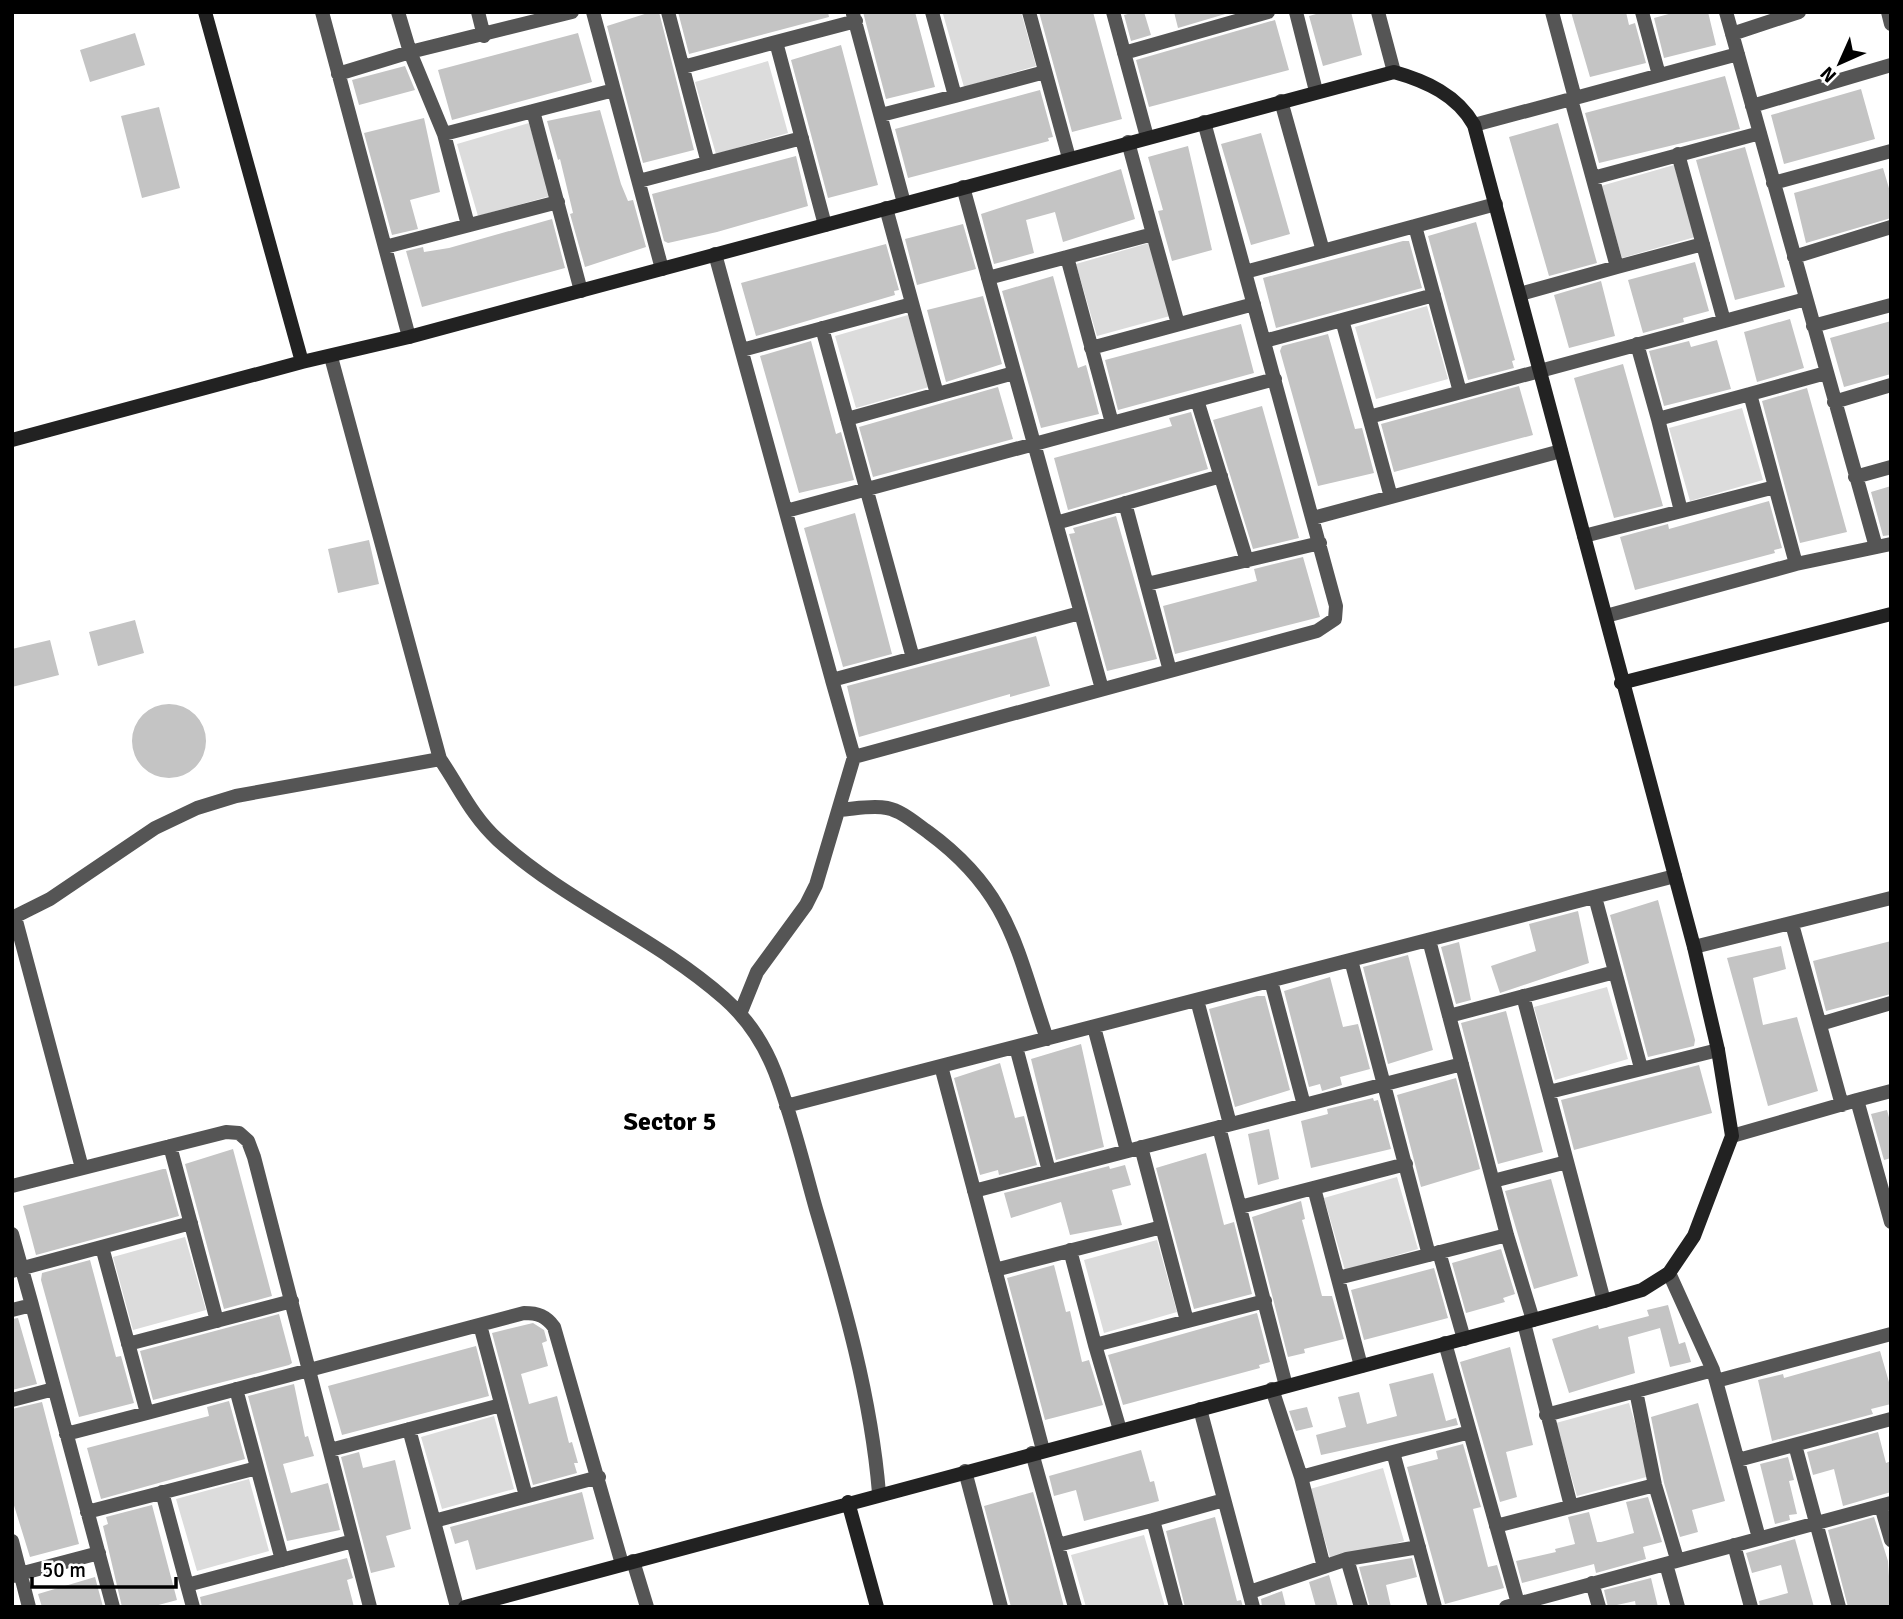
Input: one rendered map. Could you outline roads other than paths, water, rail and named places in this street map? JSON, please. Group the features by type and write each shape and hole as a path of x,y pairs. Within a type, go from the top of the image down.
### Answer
{"street":[{"path":"205,12 302,362"},
{"path":"321,12 409,337"},
{"path":"398,12 410,52 444,134 468,225"},
{"path":"478,12 484,36"},
{"path":"338,74 410,52 484,36 572,12"},
{"path":"593,12 662,269"},
{"path":"668,12 708,163"},
{"path":"932,12 955,96"},
{"path":"1029,12 1069,158"},
{"path":"1113,12 1147,137"},
{"path":"1124,53 1268,12"},
{"path":"1296,12 1316,91"},
{"path":"1378,12 1394,72"},
{"path":"1552,12 1617,267"},
{"path":"1642,12 1659,75"},
{"path":"1606,615 1796,564 1884,545 1854,477 1727,12"},
{"path":"1732,34 1799,12"},
{"path":"1888,12 1891,24"},
{"path":"683,67 776,42 854,17 904,203"},
{"path":"776,42 825,225"},
{"path":"1474,125 1738,54"},
{"path":"1752,106 1891,65"},
{"path":"881,115 1045,72"},
{"path":"12,440 302,362 409,337 1394,72 1439,90 1458,103 1474,125 1694,947 1718,1051 1732,1136 1693,1236 1669,1273 1643,1290 1604,1301 879,1493 465,1607"},
{"path":"444,134 614,90"},
{"path":"1282,100 1323,251"},
{"path":"533,111 581,290"},
{"path":"854,757 1327,628 1335,619 1336,606 1320,543 1204,122"},
{"path":"1593,178 1760,132"},
{"path":"639,181 802,138"},
{"path":"1128,142 1178,324"},
{"path":"1773,183 1891,151"},
{"path":"1678,154 1724,321"},
{"path":"963,187 1102,689"},
{"path":"385,247 558,202"},
{"path":"1245,272 1496,204"},
{"path":"886,208 937,394"},
{"path":"1415,226 1460,393"},
{"path":"1794,257 1891,227"},
{"path":"988,278 1153,234"},
{"path":"1520,293 1703,244"},
{"path":"715,254 854,757 816,885 806,905 757,972 740,1014"},
{"path":"1067,257 1112,423"},
{"path":"1264,341 1434,295"},
{"path":"1369,417 1805,299"},
{"path":"742,350 912,304"},
{"path":"1091,348 1254,304"},
{"path":"1813,326 1891,305"},
{"path":"1342,320 1391,497"},
{"path":"822,328 913,658"},
{"path":"1637,345 1681,511"},
{"path":"331,357 440,759 467,806 498,840 536,870 687,968 740,1014 752,1028 775,1070 839,1287 872,1419 879,1493"},
{"path":"847,419 1014,373"},
{"path":"1658,419 1826,373"},
{"path":"786,511 1275,379"},
{"path":"1834,402 1891,385"},
{"path":"1750,394 1796,564"},
{"path":"1197,400 1247,561"},
{"path":"1313,518 1561,451"},
{"path":"1854,477 1891,467"},
{"path":"1056,523 1221,476"},
{"path":"1584,536 1775,487"},
{"path":"1125,503 1170,671"},
{"path":"1147,584 1320,543"},
{"path":"832,680 1080,613"},
{"path":"1621,682 1891,614"},
{"path":"82,1168 13,917 50,899 155,828 197,807 236,796 440,759"},
{"path":"839,810 875,807 900,812 968,864 989,888 1006,918 1047,1039"},
{"path":"786,1106 1675,876"},
{"path":"1595,897 1641,1068"},
{"path":"1694,947 1891,898"},
{"path":"1792,924 1842,1105"},
{"path":"1429,940 1507,1235 1528,1322 1546,1415 1571,1506"},
{"path":"1351,960 1406,1164 1464,1339"},
{"path":"1449,1016 1615,972"},
{"path":"1271,981 1304,1105"},
{"path":"1523,996 1604,1301"},
{"path":"1197,1000 1240,1207 1265,1301 1279,1388 1324,1567"},
{"path":"1819,1024 1891,1003"},
{"path":"1094,1027 1162,1227 1187,1321"},
{"path":"1016,1047 1049,1171"},
{"path":"1549,1092 1718,1051"},
{"path":"974,1191 1462,1064"},
{"path":"941,1066 995,1270 1058,1545 1075,1607"},
{"path":"1732,1136 1891,1091"},
{"path":"1857,1100 1891,1223"},
{"path":"12,1186 226,1132 239,1133 248,1141 370,1607"},
{"path":"170,1146 217,1321"},
{"path":"1493,1181 1567,1162"},
{"path":"1240,1207 1406,1164"},
{"path":"1314,1188 1361,1366"},
{"path":"17,1270 191,1223"},
{"path":"995,1270 1162,1227"},
{"path":"12,1234 17,1270 32,1305 113,1607"},
{"path":"1338,1278 1507,1235"},
{"path":"102,1247 147,1413"},
{"path":"1070,1250 1120,1430"},
{"path":"1669,1273 1714,1376 1759,1538"},
{"path":"128,1344 292,1301"},
{"path":"1095,1345 1265,1301"},
{"path":"12,1310 32,1305"},
{"path":"66,1434 480,1325 536,1313 548,1319 555,1327 599,1477 628,1562 647,1607"},
{"path":"480,1325 526,1496"},
{"path":"1546,1415 1636,1391 1714,1376 1891,1334"},
{"path":"1445,1343 1496,1527 1514,1606 1886,1504 1891,1540"},
{"path":"12,1400 54,1389"},
{"path":"236,1389 282,1560"},
{"path":"1636,1391 1672,1562 1678,1607"},
{"path":"330,1450 501,1405"},
{"path":"1200,1409 1252,1600 1348,1559 1419,1547"},
{"path":"1738,1460 1891,1419"},
{"path":"409,1429 457,1607"},
{"path":"1301,1477 1470,1432"},
{"path":"1795,1445 1839,1607"},
{"path":"1393,1452 1435,1607"},
{"path":"88,1512 257,1468"},
{"path":"965,1471 1001,1607"},
{"path":"433,1521 599,1477"},
{"path":"1496,1527 1655,1485"},
{"path":"163,1493 193,1607"},
{"path":"1058,1545 1224,1500"},
{"path":"848,1502 877,1607"},
{"path":"1153,1520 1176,1607"},
{"path":"12,1541 17,1575 29,1607"},
{"path":"187,1585 353,1541"},
{"path":"1734,1545 1751,1607"},
{"path":"17,1575 99,1553"},
{"path":"1348,1559 1361,1607"},
{"path":"1592,1583 1599,1607"}],"district":[{"name":"Sector 5","path":"670,1121"}]}
